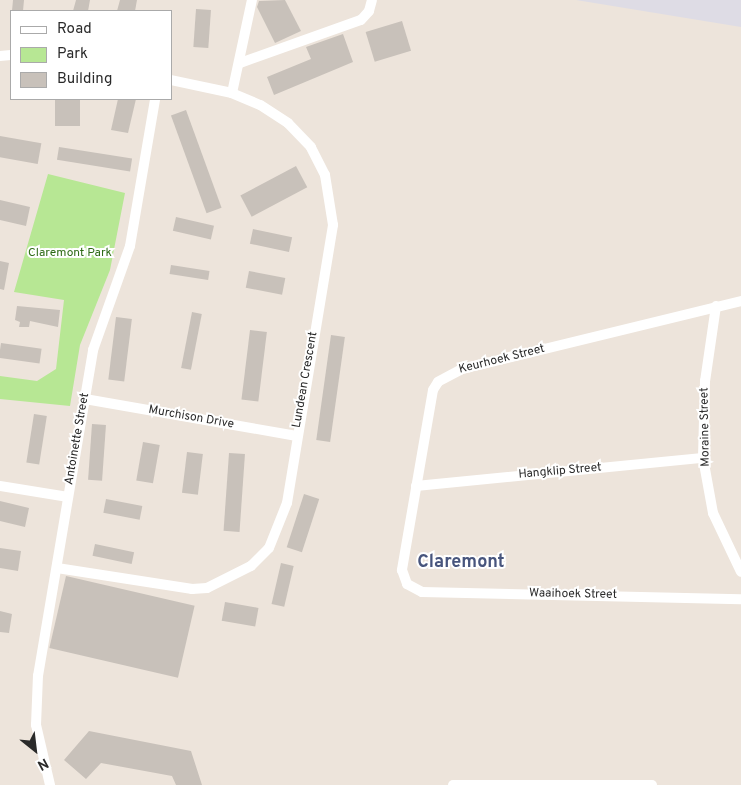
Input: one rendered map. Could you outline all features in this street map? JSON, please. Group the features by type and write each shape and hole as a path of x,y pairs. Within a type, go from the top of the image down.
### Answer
{"street":[{"path":"232,93 240,63 252,0"},
{"path":"240,63 361,20 372,0"},
{"name":"Lundean Crescent","path":"57,568 192,589 231,579 269,548 280,528 333,226 331,199 311,147 288,123 232,93 172,80"},
{"name":"Antoinette Street","path":"50,785 35,706 68,497 98,332 130,246 156,100"},
{"name":"Keurhoek Street","path":"407,584 402,570 433,390 451,372 741,301"},
{"name":"Moraine Street","path":"716,306 705,381 703,458 713,513 741,572"},
{"name":"Murchison Drive","path":"85,399 297,436"},
{"name":"Hangklip Street","path":"416,486 703,458"},
{"path":"0,486 68,497"},
{"name":"Waaihoek Street","path":"407,584 422,592 741,599"},
{"path":"453,785 652,785"}],"shaded area":[{"path":"576,0 741,0 741,27"}],"green space":[{"name":"Claremont Park","path":"48,174 125,193 110,270 80,345 70,406 0,399 0,376 37,381 56,369 64,300 14,292"}],"building":[{"path":"13,0 24,0 23,10 12,10"},
{"path":"76,0 90,0 88,10 73,10"},
{"path":"120,0 137,0 135,10 117,10"},
{"path":"285,0 301,31 275,43 257,7 259,1"},
{"path":"196,9 211,10 208,48 193,47"},
{"path":"402,21 411,51 375,62 366,32"},
{"path":"343,34 353,62 274,95 267,77 311,59 306,47"},
{"path":"55,100 80,100 80,126 55,126"},
{"path":"118,100 136,100 128,133 111,130"},
{"path":"186,110 222,208 207,213 171,115"},
{"path":"0,136 41,143 38,164 0,157"},
{"path":"59,147 132,159 130,171 57,160"},
{"path":"296,166 307,187 252,217 240,196"},
{"path":"0,200 30,207 26,226 0,220"},
{"path":"176,217 214,226 211,239 173,231"},
{"path":"253,229 292,237 289,252 250,244"},
{"path":"0,261 9,263 4,290 0,289"},
{"path":"171,265 210,271 208,280 170,274"},
{"path":"249,271 285,278 282,295 246,288"},
{"path":"17,306 60,310 58,327 30,321 29,327 19,327 20,322 15,320"},
{"path":"192,312 202,314 191,370 181,368"},
{"path":"116,317 132,319 124,381 108,380"},
{"path":"250,330 267,332 258,402 241,399"},
{"path":"331,335 345,337 330,442 316,440"},
{"path":"1,343 42,349 40,364 0,358"},
{"path":"34,414 47,416 39,464 26,462"},
{"path":"92,424 106,425 102,481 88,480"},
{"path":"143,442 160,445 153,483 136,480"},
{"path":"187,452 203,454 198,495 182,493"},
{"path":"229,453 245,454 240,532 224,531"},
{"path":"304,494 319,499 302,552 287,547"},
{"path":"106,499 142,506 140,520 103,513"},
{"path":"0,501 29,508 25,527 0,521"},
{"path":"95,544 134,552 132,564 93,556"},
{"path":"0,548 21,551 18,571 0,568"},
{"path":"281,563 294,566 284,607 272,604"},
{"path":"66,576 195,606 178,678 49,648"},
{"path":"225,602 258,608 255,627 222,621"},
{"path":"0,611 12,614 9,633 0,632"},
{"path":"89,731 191,751 202,785 176,785 172,776 101,763 86,779 64,760"}],"district":[{"name":"Claremont","path":"461,563"}]}
